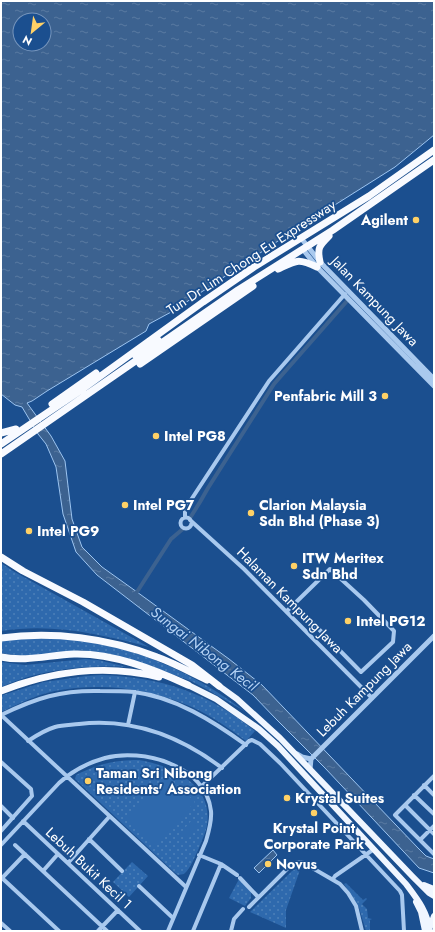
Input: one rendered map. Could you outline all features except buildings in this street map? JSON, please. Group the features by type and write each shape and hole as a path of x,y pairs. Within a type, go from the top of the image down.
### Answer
{"highway":[{"name":"Tun Dr Lim Chong Eu Expressway","path":"47,414 129,371 151,357 276,270 305,246 310,235 434,150"},
{"path":"158,343 248,278 346,216 434,155"},
{"name":"Tun Dr Lim Chong Eu Expressway","path":"1,444 47,414 215,294 332,233 434,162"},
{"path":"158,343 333,230 434,162"},
{"path":"276,270 294,261 300,260 319,265 319,247 332,233"},
{"name":"Tun Dr Lim Chong Eu Expressway","path":"104,383 158,343"},
{"name":"Tun Dr Lim Chong Eu Expressway","path":"84,388 158,343"},
{"path":"47,414 130,350 139,347"},
{"name":"Tun Dr Lim Chong Eu Expressway","path":"2,454 28,427"},
{"path":"1,433 28,427"},
{"path":"1,439 16,429"},
{"path":"1,557 192,665 219,686"},
{"path":"1,638 16,636 60,636 112,644 157,657 219,686"},
{"path":"1,657 23,659 73,654 98,655 138,666 188,685"},
{"path":"1,691 25,682 53,675 93,670 131,672 152,675 188,685"}],"main road":[{"path":"188,685 216,699 249,720 278,746 406,884 423,908 428,919 430,931"},
{"path":"219,686 269,727 413,877 434,896"},
{"path":"413,877 428,887 434,889"},
{"path":"406,884 421,912 425,931"},
{"path":"430,931 434,916"}],"street":[{"name":"Jalan Kampung Jawa","path":"305,246 319,265 345,294 434,386"},
{"name":"Jalan Kampung Jawa","path":"319,265 434,379"},
{"path":"185,517 185,509 269,381 345,294"},
{"path":"185,517 190,520 189,526 185,528 182,527 180,521 185,517"},
{"name":"Halaman Kampung Jawa","path":"190,520 244,569 287,611 372,698"},
{"path":"287,611 294,604 330,569 364,600 394,631 393,642 361,672 294,604"},
{"name":"Lebuh Kampung Jawa","path":"312,758 434,636"},
{"path":"186,887 1,715 30,702 58,693 84,691 135,692 170,702 196,713 220,726 246,745"},
{"path":"128,725 135,692"},
{"path":"28,741 46,730 64,725 98,723 128,725 149,730 178,741 200,752 222,768"},
{"path":"202,787 252,740 260,744 400,891 402,895 404,931"},
{"path":"296,754 302,757 312,758 310,769"},
{"path":"1,845 54,788 66,777 82,767 105,758 124,756 146,757 173,764 193,777 202,787 211,809 211,816 210,829 168,931"},
{"path":"1,762 30,789 32,796 31,799 1,830"},
{"path":"433,853 395,815 434,776"},
{"path":"424,785 434,795"},
{"path":"311,796 318,789"},
{"path":"414,795 434,814"},
{"path":"404,805 434,834"},
{"path":"1,806 13,818"},
{"path":"68,863 109,817"},
{"name":"Lebuh Bukit Kecil 1","path":"23,821 140,931"},
{"path":"420,840 434,826"},
{"path":"89,839 122,871"},
{"path":"15,845 107,931"},
{"path":"333,879 335,876 374,849"},
{"path":"24,854 2,879 59,931"},
{"path":"43,871 58,854"},
{"path":"200,855 221,864 239,876 258,898"},
{"path":"249,907 291,865 302,862 333,879 348,892 356,906 362,931"},
{"path":"193,931 221,864"},
{"path":"139,886 173,918"},
{"path":"231,931 234,919 243,909"},
{"path":"98,931 118,910"},
{"path":"1,922 10,931"}],"shaded area":[{"path":"1,563 149,647 94,634 58,629 39,628 1,631"},
{"path":"37,638 96,643 142,655 185,673 246,712 191,681 150,666 110,654 81,650 24,656 1,653 1,640"},
{"path":"85,659 98,660 127,667 79,668 47,672 1,687 1,662 25,665"},
{"path":"101,675 144,679 183,690 220,706 255,731 246,741 206,714 192,707 159,695 125,688 89,687 55,691 34,697 1,712 1,696 3,695 44,682"},
{"path":"139,760 164,767 188,779 197,788 204,799 207,811 207,825 205,833 193,862 184,874 178,875 174,872 75,779 76,775 99,765"},
{"path":"166,775 195,802 154,846 125,818"},
{"path":"191,821 199,827 187,840 180,834"},
{"path":"132,862 148,876 129,897 113,882"},
{"path":"301,867 286,910 286,928 250,912 293,870"},
{"path":"239,879 251,892 251,898 245,906 229,898"},
{"path":"346,883 363,900 366,898 367,899 362,904 367,909 368,918 372,919 370,920 370,931 366,931 359,908 344,884"}],"water":[{"name":"Sungai Nibong Kecil","path":"1,1 434,1 434,135 395,167 284,237 173,311 149,324 146,331 27,403 51,436 65,461 72,519 82,547 102,567 229,659 262,685 418,848 426,856 434,859 434,873 419,868 325,768 253,695 97,575 76,552 63,514 56,467 46,444 38,434 22,407 15,405 1,394"},
{"path":"273,850 277,855 259,873 254,868"}],"waterway":[{"path":"190,518 274,384 347,301"},
{"path":"135,595 171,539 184,528"}],"place":[{"name":"Agilent","path":"416,220"},
{"name":"Penfabric Mill 3","path":"385,396"},
{"name":"Intel PG8","path":"156,436"},
{"name":"Intel PG7","path":"125,505"},
{"name":"Clarion Malaysia Sdn Bhd (Phase 3)","path":"251,513"},
{"name":"Intel PG9","path":"29,531"},
{"name":"ITW Meritex Sdn Bhd","path":"294,566"},
{"name":"Intel PG12","path":"348,621"},
{"name":"Taman Sri Nibong Residents' Association","path":"88,781"},
{"name":"Krystal Suites","path":"287,798"},
{"name":"Krystal Point Corporate Park","path":"314,813"},
{"name":"Novus","path":"268,864"}]}
